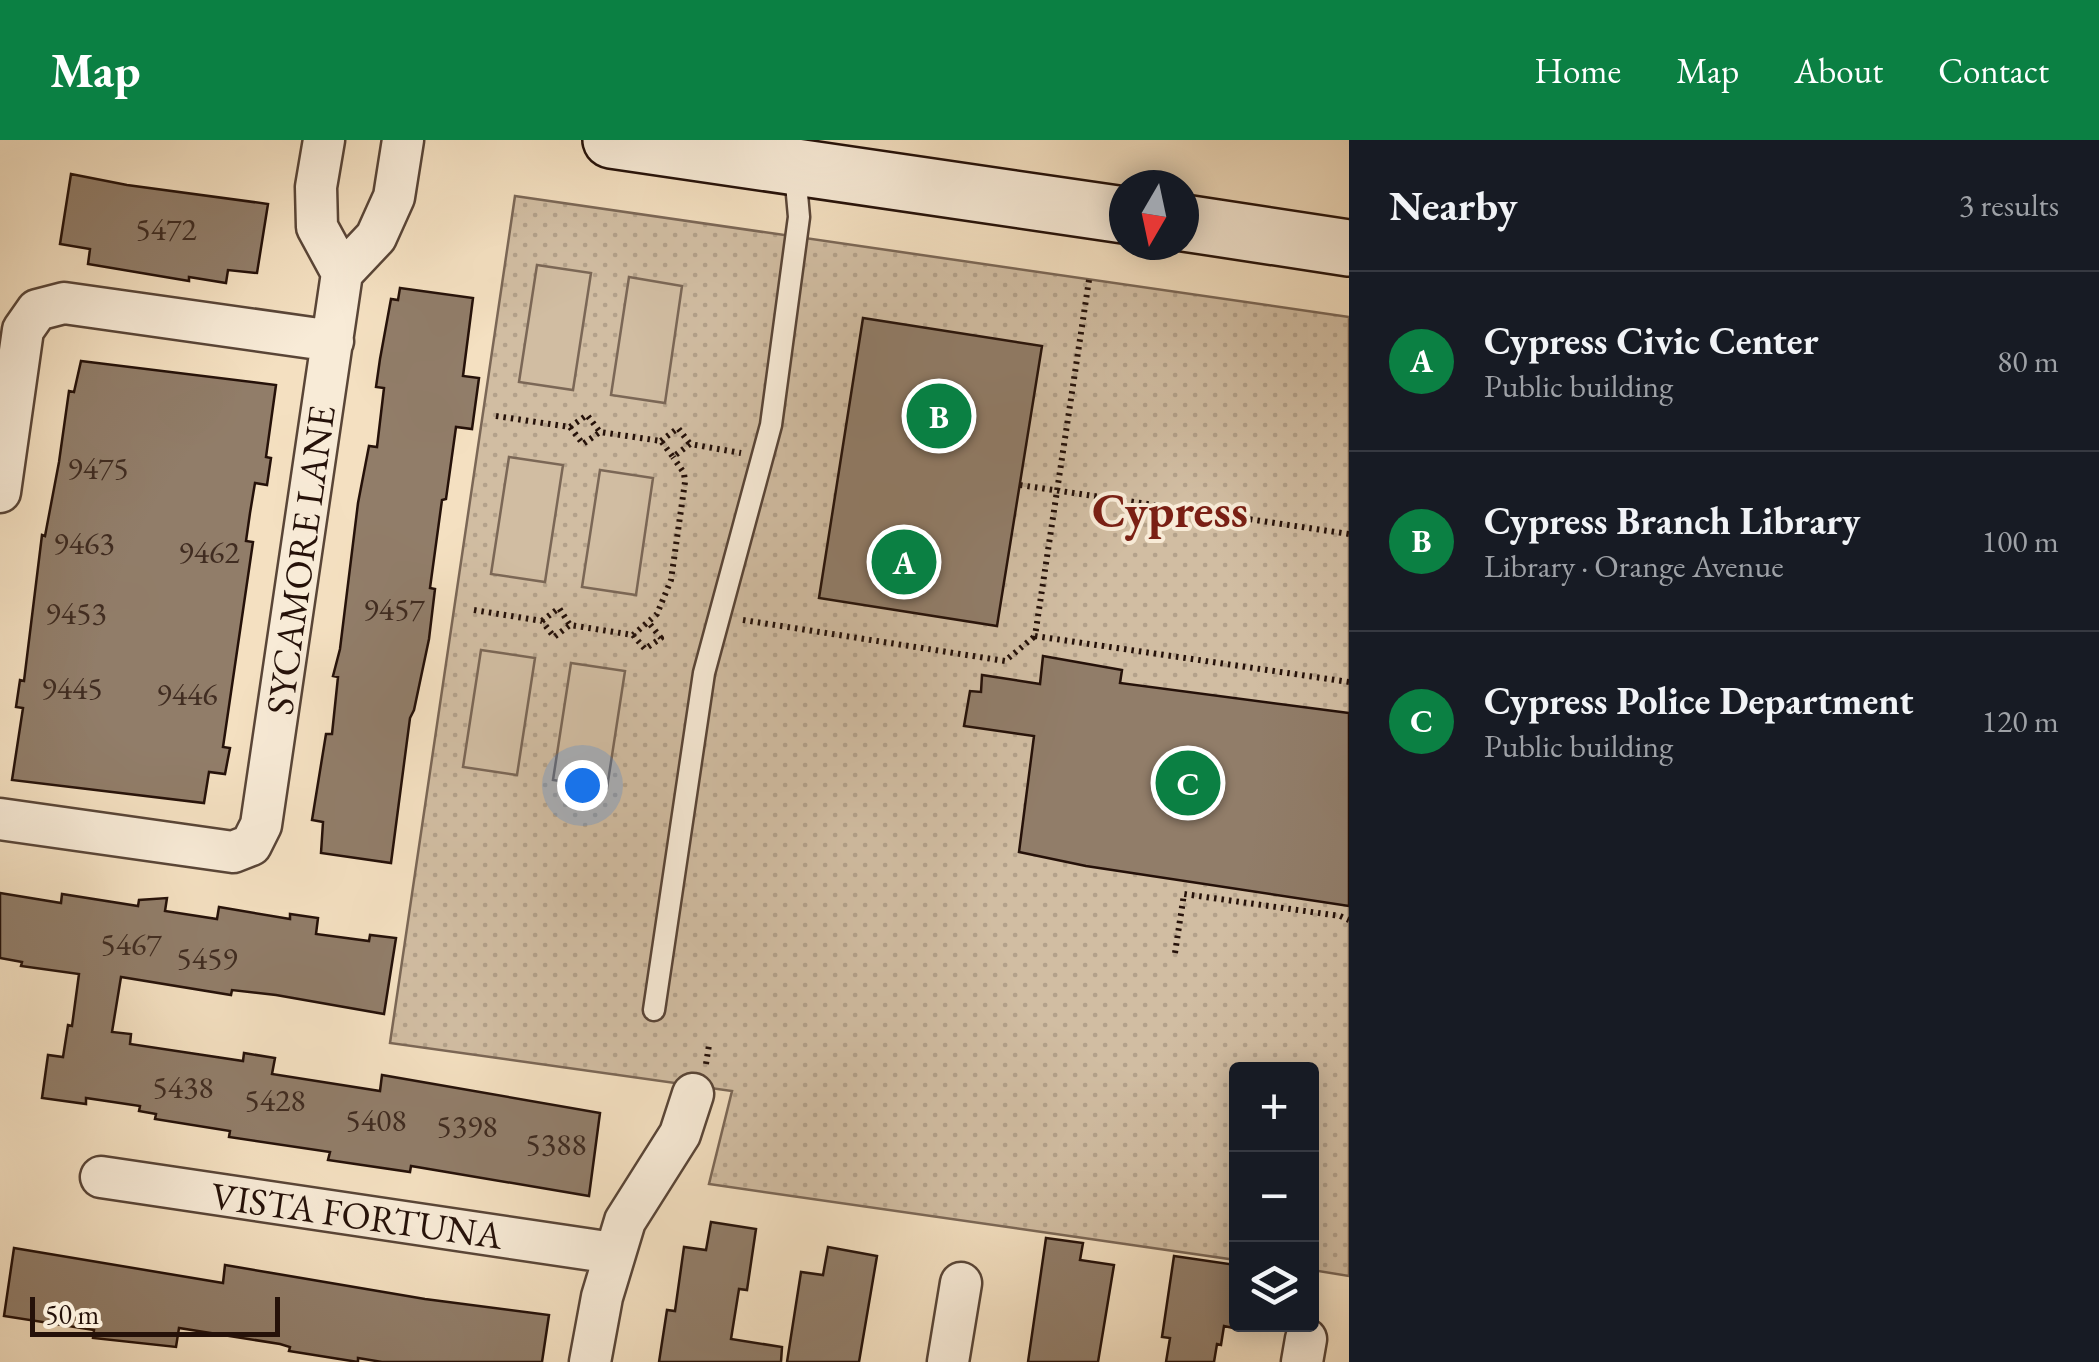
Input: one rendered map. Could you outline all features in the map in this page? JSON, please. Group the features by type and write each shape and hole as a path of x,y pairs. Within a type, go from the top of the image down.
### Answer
{"main road":[{"path":"611,140 796,153 1109,212"},
{"path":"1199,226 1349,248"}],"street":[{"path":"324,140 316,187 317,228 342,273 376,238 394,197 403,140"},
{"name":"SYCAMORE LANE","path":"0,818 233,852 251,845 261,826 342,273"},
{"path":"0,492 23,330 37,310 64,302 332,340"},
{"path":"590,1362 614,1253 625,1222 680,1134 694,1094"},
{"name":"VISTA FORTUNA","path":"101,1177 614,1253"},
{"path":"948,1362 961,1283"}],"lane":[{"path":"654,1010 704,673 771,424 799,218 796,153"}],"path":[{"path":"741,620 1005,661 1035,636 1089,280"},
{"path":"570,427 587,414 600,432"},
{"path":"496,416 570,427 583,444 600,432 661,442 684,473 668,592 649,623 633,634"},
{"path":"661,442 678,428 690,444 762,456"},
{"path":"673,457 690,444"},
{"path":"1020,485 1349,534"},
{"path":"542,621 559,608 570,624 633,634 645,649 661,638 649,623"},
{"path":"474,610 542,621 554,637 570,624"},
{"path":"1035,636 1349,682"},
{"path":"1175,953 1184,894 1349,920"}],"shaded area":[{"path":"515,196 1349,317 1349,1276 1319,1271 1319,1062 1229,1062 1229,1259 709,1184 732,1091 390,1043"},
{"path":"537,265 591,273 573,390 519,382"},
{"path":"629,277 682,286 665,403 611,395"},
{"path":"509,457 563,465 545,582 491,574"},
{"path":"600,470 653,478 636,595 582,587"},
{"path":"481,650 535,658 517,775 463,767"},
{"path":"571,663 625,671 607,788 553,780"}],"building":[{"path":"71,174 268,204 257,273 228,270 226,283 189,277 189,281 88,264 90,249 60,244"},
{"path":"400,288 473,298 463,376 479,378 472,429 456,427 446,499 442,500 430,588 435,589 429,639 410,718 391,863 321,853 323,822 312,820 326,734 332,734 338,677 333,676 340,649 358,503 369,446 377,447 384,388 376,387 380,359 391,299 398,300"},
{"path":"863,318 1042,346 997,626 819,598"},
{"path":"81,361 276,385 266,457 271,458 267,485 255,483 246,541 253,542 223,747 230,748 225,774 209,772 204,803 12,780 23,708 16,707 20,680 24,681 42,535 45,536 59,462 69,391 74,392"},
{"path":"1043,656 1122,670 1120,683 1349,713 1349,906 1019,852 1034,736 964,726 970,691 981,692 982,675 1040,684"},
{"path":"0,893 61,903 62,894 138,906 139,900 167,898 165,911 217,919 219,907 290,919 290,914 318,918 316,934 369,941 370,935 396,938 384,1014 276,995 232,990 231,995 121,977 112,1032 131,1034 130,1044 243,1061 244,1053 275,1058 272,1074 380,1091 382,1075 600,1113 589,1196 411,1166 410,1172 328,1160 330,1152 229,1137 230,1131 155,1119 156,1114 139,1111 140,1106 86,1098 86,1104 42,1098 48,1055 63,1057 79,974 21,966 22,962 0,958"},
{"path":"711,1222 756,1229 747,1290 739,1289 731,1339 782,1347 781,1362 659,1362 667,1310 675,1311 684,1247 706,1250"},
{"path":"1046,1238 1083,1243 1080,1260 1114,1265 1098,1362 1028,1362"},
{"path":"828,1247 877,1256 859,1362 787,1362 801,1272 823,1275"},
{"path":"14,1248 223,1283 225,1265 425,1299 549,1315 542,1362 382,1362 358,1358 358,1362 289,1351 290,1347 280,1344 179,1328 176,1347 93,1338 94,1330 4,1316"},
{"path":"1174,1256 1229,1264 1229,1327 1224,1326 1214,1362 1166,1362 1170,1338 1162,1337"}],"place":[{"name":"Cypress Branch Library","path":"939,416"},
{"name":"Cypress Civic Center","path":"904,562"},
{"name":"Cypress Police Department","path":"1188,783"}],"district":[{"name":"Cypress","path":"1170,510"}]}
